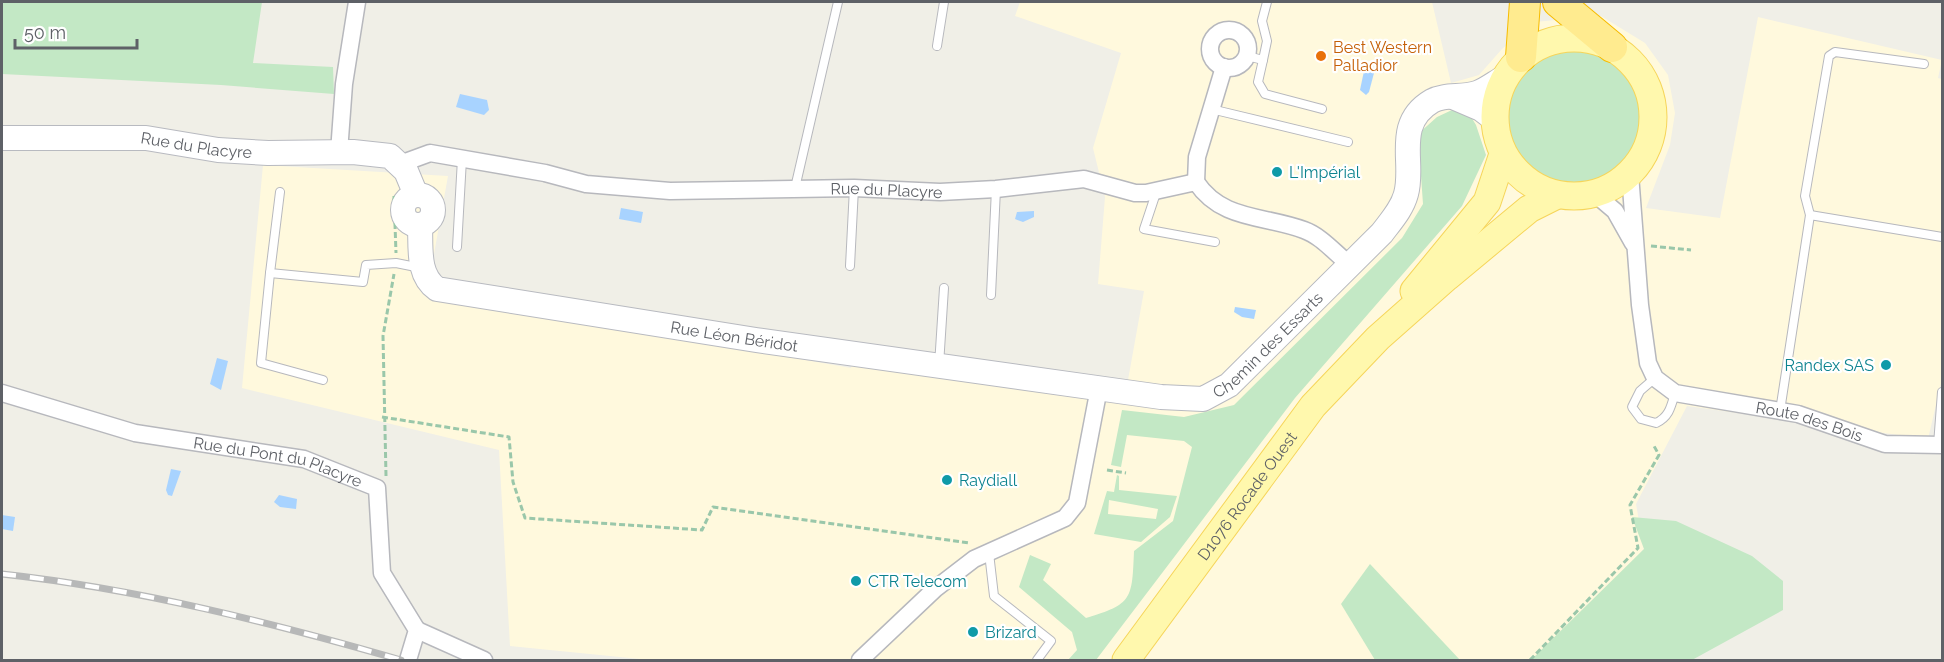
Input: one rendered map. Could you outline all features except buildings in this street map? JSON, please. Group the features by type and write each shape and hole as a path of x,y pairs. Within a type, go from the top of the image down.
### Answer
{"highway":[{"path":"1513,67 1525,2"},
{"path":"1558,2 1612,47"}],"main road":[{"path":"1565,37 1589,39 1612,47 1632,62 1646,82 1653,106 1650,138 1645,154 1630,174 1614,186 1595,194 1557,195 1535,187 1517,172 1503,154 1494,120 1496,98 1513,67 1541,44 1565,37"},
{"path":"1378,338 1436,262 1487,202 1503,154"},
{"path":"1378,338 1529,209 1557,195"},
{"name":"D1076 Rocade Ouest","path":"1126,660 1313,406 1378,338"}],"street":[{"path":"339,152 344,84 357,2"},
{"path":"1233,30 1239,32 1255,58 1235,67 1218,65 1210,54 1211,41 1220,32 1233,30"},
{"path":"1224,67 1197,157 1196,182 1206,198 1238,213 1304,230 1349,264"},
{"name":"Chemin des Essarts","path":"1099,388 1187,399 1203,399 1219,392 1276,340 1382,233 1399,210 1407,193 1406,146 1415,120 1432,101 1477,93 1513,67"},
{"path":"1451,96 1481,109 1494,120"},
{"name":"Rue du Placyre","path":"2,138 147,138 228,151 339,152 395,160 430,153 545,173 586,184 670,191 854,188 940,192 996,189 1084,179 1135,193 1156,193 1196,182"},
{"path":"395,160 406,171 405,194 425,196 432,204 433,214 429,222 420,226 422,268"},
{"path":"1630,174 1643,246 1642,332 1648,363 1655,378 1676,393"},
{"path":"1595,194 1615,211 1643,246"},
{"name":"Rue Léon Béridot","path":"422,268 428,282 437,289 458,293 756,340 1099,388"},
{"path":"860,660 934,590 974,560 1065,518 1077,503 1099,388"},
{"name":"Rue du Pont du Placyre","path":"2,393 135,433 304,459 377,488 382,573 416,634"},
{"name":"Route des Bois","path":"1676,393 1798,414 1886,444 1940,445"},
{"path":"408,660 416,634 484,660"}],"lane":[{"path":"795,188 838,2"},
{"path":"938,46 944,2"},
{"path":"1267,2 1262,21 1267,41 1255,58 1258,82 1265,94 1322,109"},
{"path":"1780,411 1810,215 1805,196 1829,56 1835,52 1924,64"},
{"path":"1211,109 1348,142"},
{"path":"457,247 462,159"},
{"path":"850,266 854,188"},
{"path":"991,295 996,189"},
{"path":"280,192 261,363 323,380"},
{"path":"1156,193 1144,229 1215,242"},
{"path":"1810,215 1942,237"},
{"path":"270,273 363,282 366,265 396,263 422,268"},
{"path":"939,365 944,288"},
{"path":"1655,378 1635,399 1632,406 1641,419 1656,423 1664,420 1670,411 1676,393"},
{"path":"1940,445 1942,392"},
{"path":"995,550 994,596 1051,641 1037,660"}],"path":[{"path":"377,488 386,481 382,417 383,336 405,194"},
{"path":"1643,246 1691,250"},
{"path":"382,417 510,437 513,482 525,519 702,530 713,507 995,550"},
{"path":"1530,660 1638,548 1630,505 1659,455 1654,446"},
{"path":"1107,470 1126,473"}],"shaded area":[{"path":"1020,2 1432,2 1451,83 1479,75 1502,49 1534,22 1601,16 1645,43 1668,75 1675,113 1670,145 1646,208 1720,218 1758,17 1942,60 1938,78 1942,79 1942,379 1928,439 1687,406 1636,504 1644,549 1538,660 650,660 510,646 499,450 242,388 263,165 448,176 427,293 851,368 857,344 1128,380 1144,291 1098,284 1105,197 1093,148 1121,53 1015,16"}],"green space":[{"path":"2,2 262,2 253,63 333,67 334,94 221,85 2,74"},
{"path":"1575,45 1602,51 1614,57 1624,66 1633,76 1639,88 1645,115 1639,142 1633,154 1624,164 1614,173 1602,179 1575,185 1548,179 1536,173 1526,164 1517,154 1511,142 1505,115 1511,88 1517,76 1526,66 1536,57 1548,51"},
{"path":"1452,110 1468,112 1476,125 1486,155 1462,206 1295,398 1096,660 1068,660 1077,650 1072,632 1019,587 1030,555 1051,564 1043,580 1086,618 1121,603 1130,590 1134,551 1173,521 1192,447 1184,441 1127,435 1121,467 1111,465 1122,410 1184,417 1234,405 1402,238 1423,204 1418,134 1437,117"},
{"path":"1117,475 1119,476 1119,490 1177,496 1170,517 1141,542 1094,534 1107,491 1114,492","holes":["1109,500 1158,509 1156,519 1108,514"]},
{"path":"1632,517 1676,521 1752,556 1783,581 1783,610 1692,660 1531,660 1644,549"},
{"path":"1370,564 1460,660 1375,660 1341,604"}],"water":[{"path":"1364,71 1374,73 1366,95 1360,90"},
{"path":"460,94 487,100 489,110 484,115 456,107"},
{"path":"621,208 643,212 641,223 619,219"},
{"path":"1034,211 1034,217 1023,222 1015,219 1017,212"},
{"path":"1235,307 1256,310 1254,319 1242,317 1234,312"},
{"path":"217,358 228,361 221,390 210,384"},
{"path":"171,469 181,471 172,496 168,495 166,490"},
{"path":"279,495 297,499 296,509 280,507 274,502"},
{"path":"2,515 15,517 13,531 2,529"}],"railway":[{"path":"2,574 104,588 203,608 401,660"}],"place":[{"name":"Best Western Palladior","path":"1321,56"},
{"name":"L'Impérial","path":"1277,172"},
{"name":"Randex SAS","path":"1886,365"},
{"name":"Raydiall","path":"947,480"},
{"name":"CTR Telecom","path":"856,581"},
{"name":"Brizard","path":"973,632"}]}
